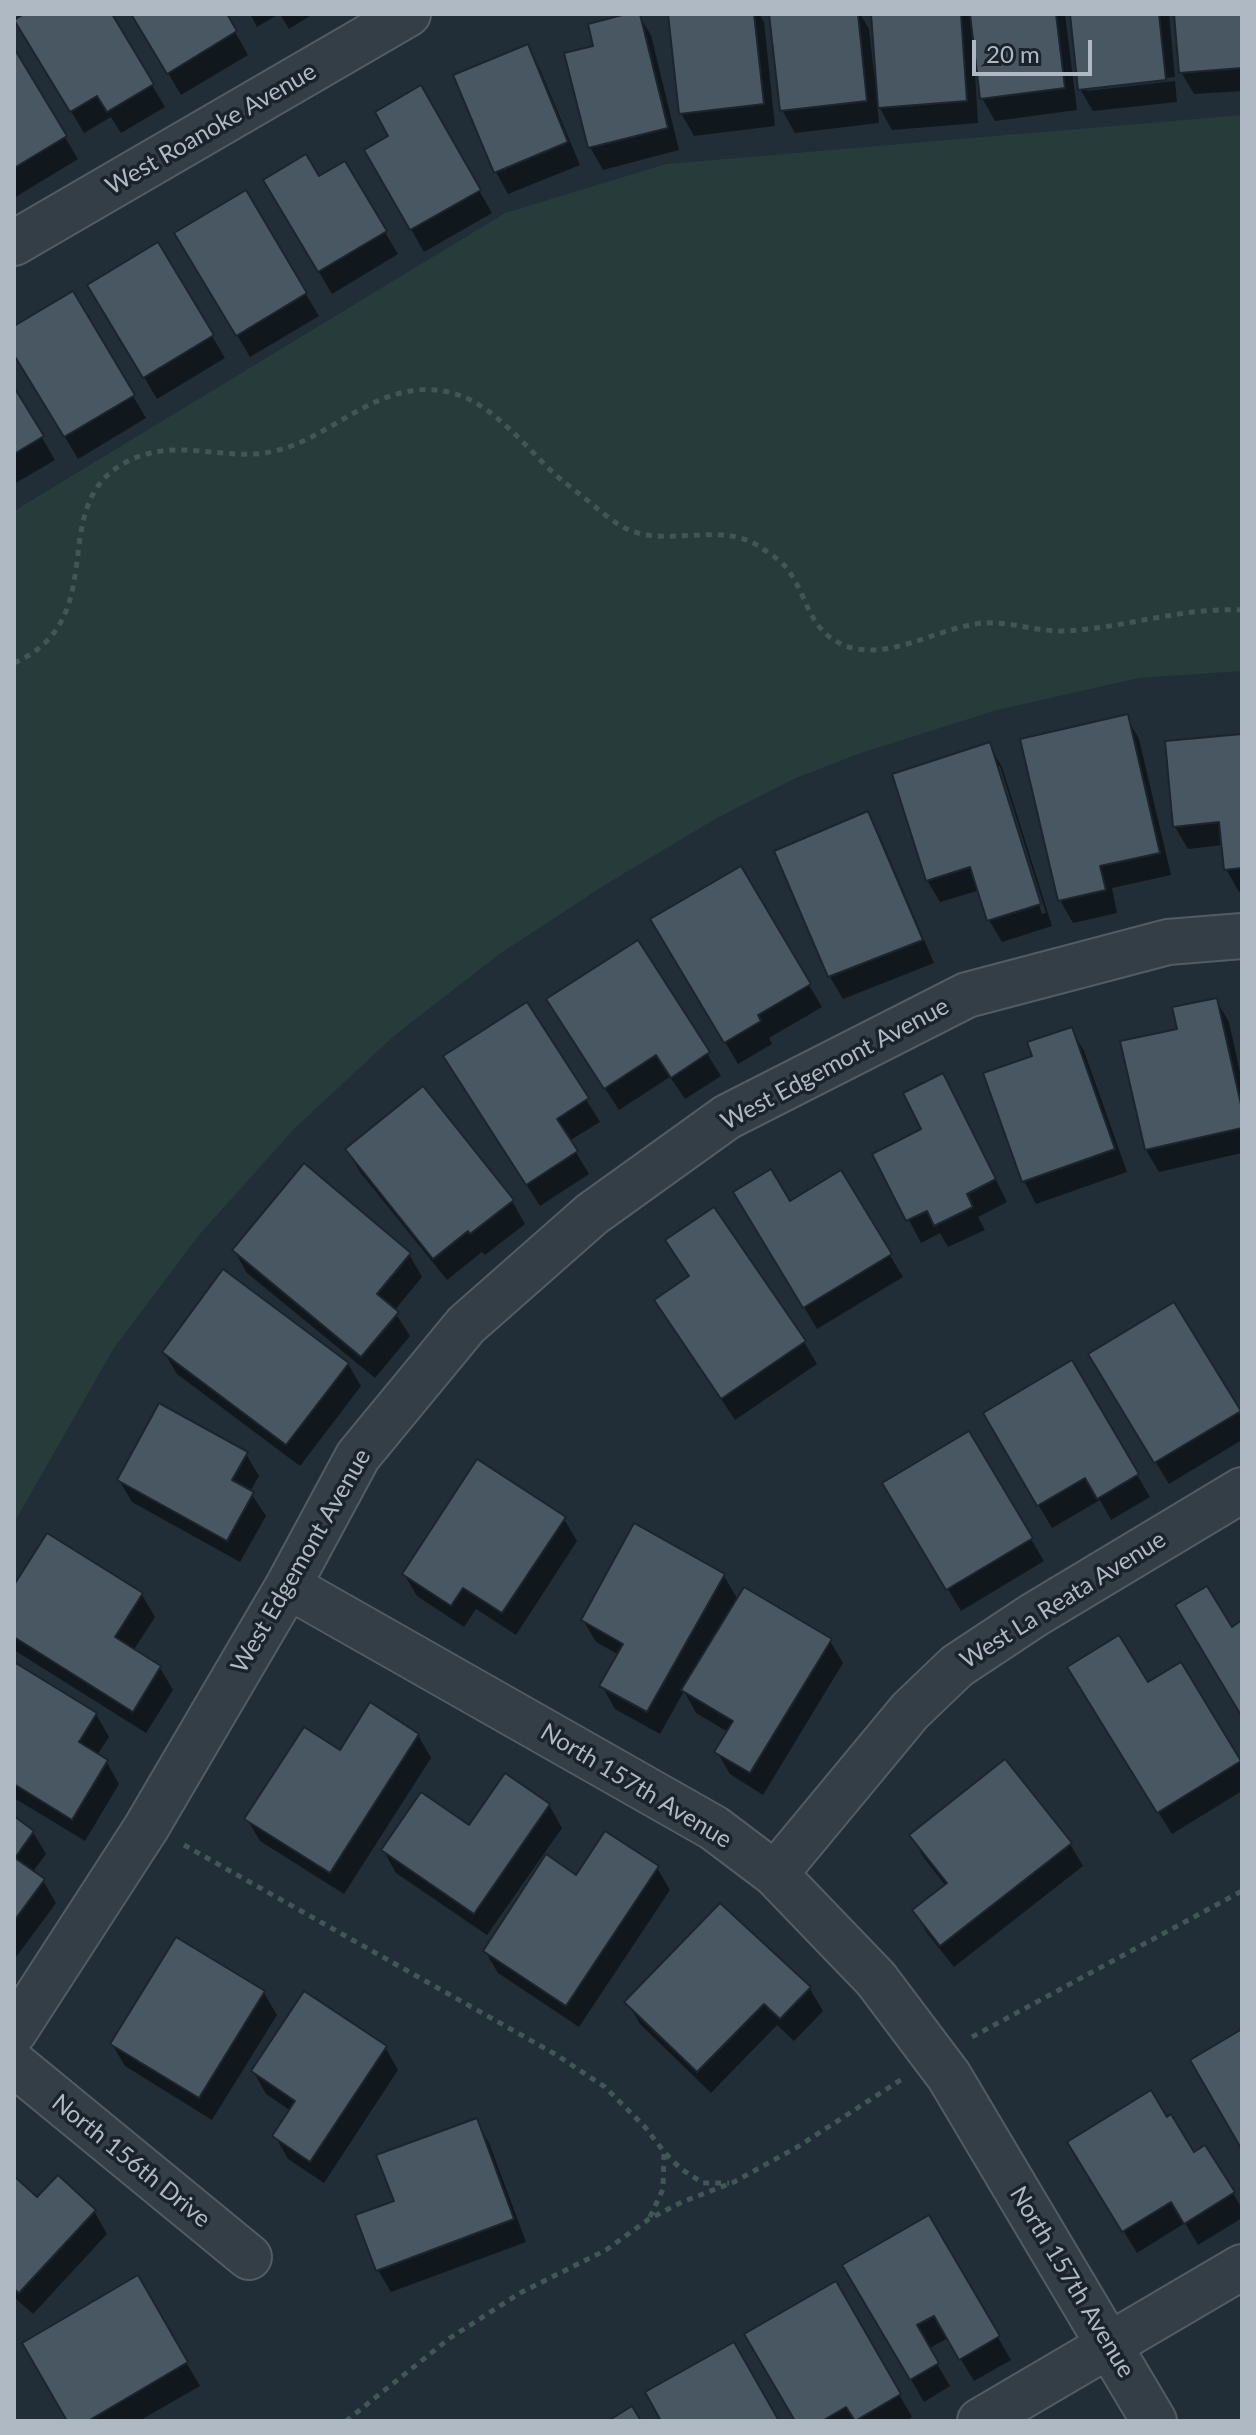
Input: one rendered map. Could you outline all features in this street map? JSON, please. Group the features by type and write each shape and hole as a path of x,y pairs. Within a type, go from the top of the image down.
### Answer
{"street":[{"name":"West Roanoke Avenue","path":"14,243 408,14"},
{"name":"West Edgemont Avenue","path":"14,2032 146,1828 288,1586 358,1456 466,1325 592,1214 727,1117 967,995 1168,942 1242,936"},
{"name":"West La Reata Avenue","path":"775,1874 910,1711 957,1666 1034,1615 1242,1490"},
{"name":"North 157th Avenue","path":"288,1586 714,1828 775,1874 876,1979 949,2076 1154,2421"},
{"name":"North 156th Drive","path":"14,2064 249,2257"},
{"path":"980,2421 1242,2267"}],"path":[{"path":"14,663 47,642 61,624 70,606 87,506 105,478 125,462 148,453 174,449 246,453 281,450 375,402 417,390 449,391 474,400 504,424 557,476 611,520 628,529 646,535 740,537 757,545 785,567 816,624 845,646 863,650 883,649 955,627 980,623 1004,622 1059,631 1188,611 1242,610"},
{"path":"146,1828 188,1846 555,2054 605,2087 681,2169 703,2183 734,2182"},
{"path":"346,2421 450,2338 520,2293 606,2250 649,2219 682,2202 734,2182 799,2146 910,2073 1088,1972 1242,1891"},
{"path":"649,2219 663,2189 665,2153"}],"green space":[{"path":"1242,115 1242,671 1139,678 997,710 861,753 796,778 717,818 608,883 501,953 395,1035 294,1129 200,1234 114,1348 14,1523 14,511 505,213 666,164"}],"building":[{"path":"24,14 112,14 154,84 107,112 97,96 70,112 14,20"},
{"path":"131,14 227,14 237,31 167,74"},
{"path":"626,14 640,14 668,128 588,148 564,53 593,46 588,24"},
{"path":"668,14 754,14 764,104 679,114"},
{"path":"769,14 858,14 867,101 780,111"},
{"path":"871,14 961,14 967,101 878,108"},
{"path":"970,14 1056,14 1065,88 980,99"},
{"path":"1070,14 1159,14 1166,80 1078,90"},
{"path":"1174,14 1242,14 1242,68 1179,73"},
{"path":"528,44 568,142 494,173 453,75"},
{"path":"14,48 67,136 14,168"},
{"path":"421,85 481,190 410,230 364,150 388,136 375,112"},
{"path":"306,154 319,176 345,161 387,231 318,272 263,180"},
{"path":"246,190 307,293 236,336 174,233"},
{"path":"158,242 214,335 143,378 87,285"},
{"path":"73,291 135,395 64,437 14,355 14,326"},
{"path":"14,387 44,436 14,454"},
{"path":"1128,714 1160,853 1100,866 1106,890 1058,901 1020,739"},
{"path":"1242,734 1242,868 1224,870 1219,822 1173,827 1165,741"},
{"path":"990,742 1041,904 987,921 970,867 926,881 892,774"},
{"path":"868,811 923,940 828,977 774,851"},
{"path":"741,866 811,984 758,1015 761,1021 724,1043 650,919"},
{"path":"638,940 710,1052 671,1078 656,1055 604,1089 546,999"},
{"path":"1217,998 1242,1109 1242,1128 1145,1150 1120,1041 1177,1029 1172,1007"},
{"path":"527,1002 589,1098 557,1119 578,1151 526,1185 443,1056"},
{"path":"1072,1027 1115,1149 1022,1182 983,1073 1032,1056 1027,1042"},
{"path":"943,1073 996,1179 967,1194 973,1207 934,1226 927,1211 906,1221 872,1154 921,1129 903,1093"},
{"path":"423,1086 514,1200 433,1259 345,1149"},
{"path":"304,1163 411,1253 377,1294 399,1312 361,1357 232,1250"},
{"path":"771,1169 790,1201 841,1170 892,1254 803,1308 733,1192"},
{"path":"714,1207 806,1341 721,1399 654,1300 689,1276 665,1240"},
{"path":"223,1269 349,1363 286,1445 162,1352"},
{"path":"1174,1302 1241,1411 1154,1463 1088,1354"},
{"path":"1072,1360 1139,1474 1097,1499 1085,1478 1037,1506 983,1413"},
{"path":"159,1403 248,1452 232,1480 254,1492 227,1541 117,1480"},
{"path":"969,1431 1033,1538 946,1590 882,1483"},
{"path":"477,1459 566,1517 502,1613 463,1588 451,1606 402,1574"},
{"path":"634,1523 725,1574 647,1712 599,1686 623,1644 581,1620"},
{"path":"47,1533 143,1593 115,1637 161,1666 133,1712 14,1637 14,1585"},
{"path":"1207,1586 1232,1627 1242,1620 1242,1717 1175,1605"},
{"path":"744,1587 832,1639 750,1773 714,1752 733,1721 681,1690"},
{"path":"1119,1635 1148,1682 1181,1662 1241,1761 1157,1813 1067,1667"},
{"path":"14,1662 97,1713 79,1742 108,1760 72,1820 14,1784"},
{"path":"370,1702 419,1734 330,1873 244,1819 304,1727 340,1750"},
{"path":"1005,1759 1072,1843 940,1946 912,1910 947,1883 909,1835"},
{"path":"505,1773 550,1804 474,1914 381,1850 421,1792 469,1825"},
{"path":"14,1816 34,1831 15,1858 45,1879 14,1921"},
{"path":"605,1831 659,1866 566,2006 483,1951 546,1854 576,1875"},
{"path":"720,1903 811,1987 780,2019 764,2004 697,2072 624,2002"},
{"path":"176,1937 265,1991 199,2098 110,2044"},
{"path":"304,1991 387,2046 310,2162 272,2136 295,2101 251,2071"},
{"path":"1242,2029 1242,2150 1190,2060"},
{"path":"1151,2090 1167,2117 1171,2114 1194,2152 1205,2145 1235,2192 1184,2224 1171,2202 1122,2232 1067,2142"},
{"path":"477,2118 514,2219 376,2271 355,2215 394,2201 376,2155"},
{"path":"58,2175 96,2210 19,2293 14,2289 14,2176 37,2197"},
{"path":"929,2215 1000,2336 959,2360 934,2316 917,2325 939,2363 910,2380 842,2265"},
{"path":"138,2275 188,2362 88,2421 67,2421 22,2343"},
{"path":"836,2281 901,2394 855,2421 846,2407 822,2421 795,2421 744,2334"},
{"path":"734,2342 779,2421 661,2421 645,2392"},
{"path":"632,2406 641,2421 608,2421"}]}
